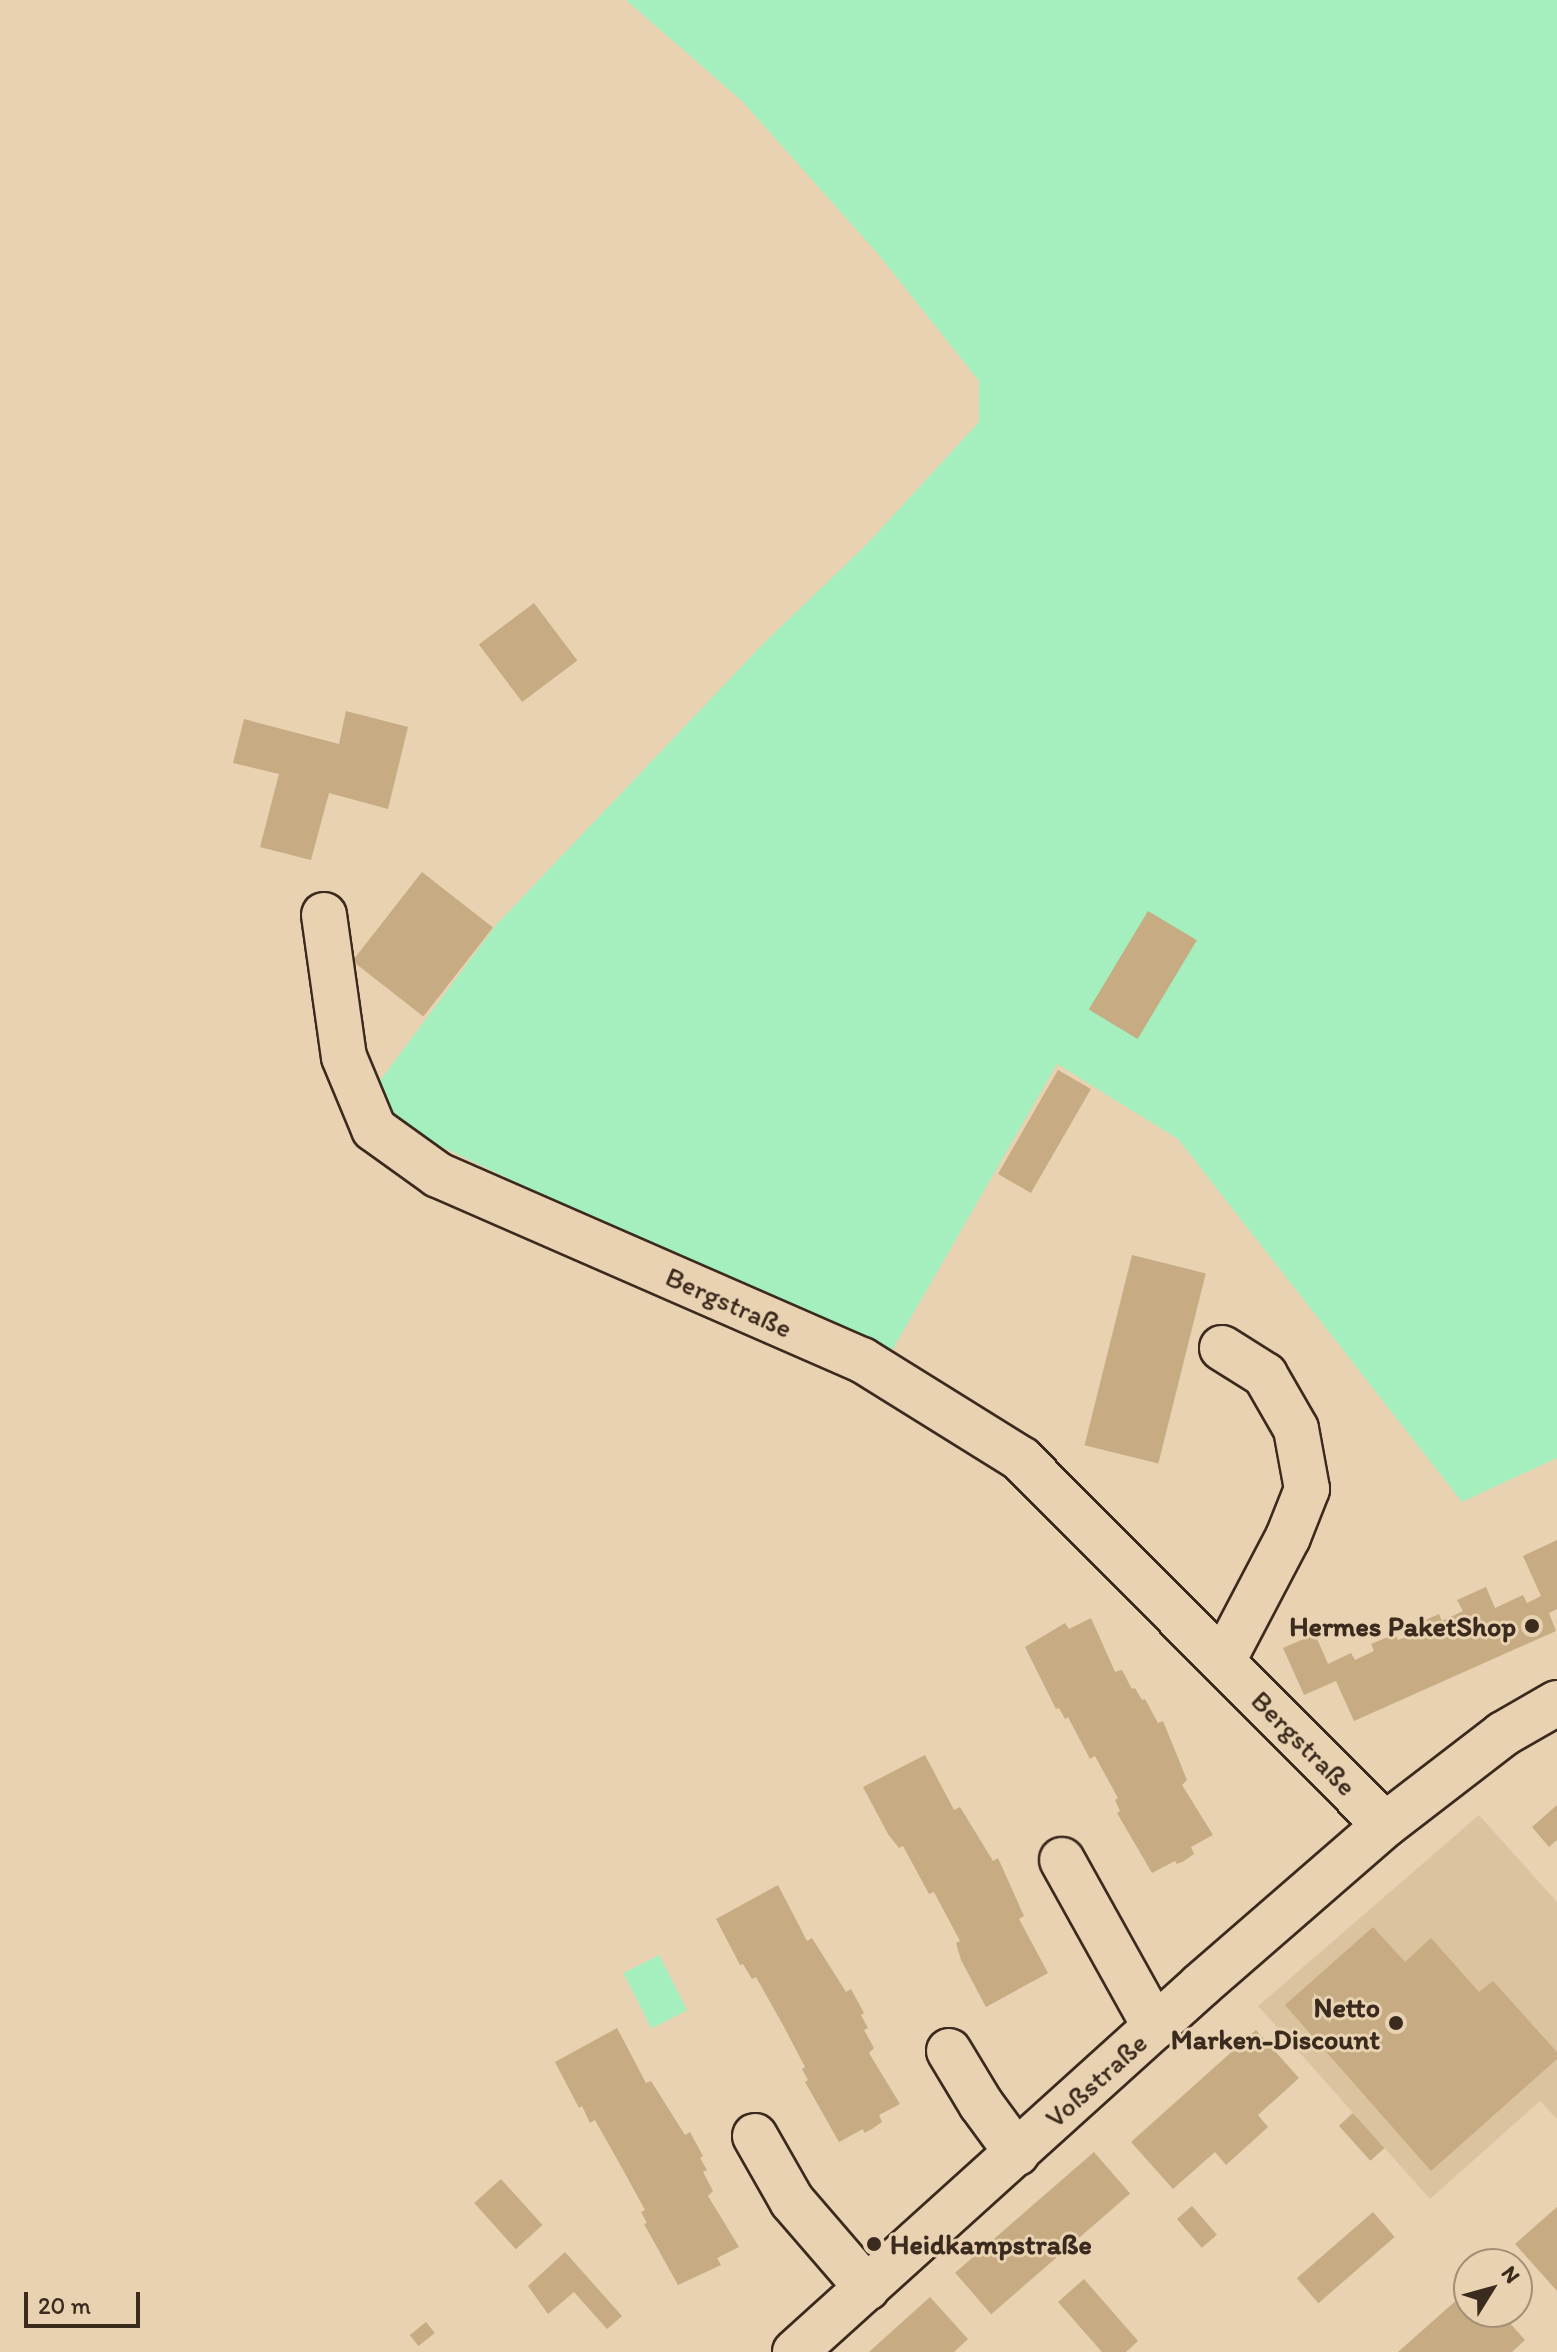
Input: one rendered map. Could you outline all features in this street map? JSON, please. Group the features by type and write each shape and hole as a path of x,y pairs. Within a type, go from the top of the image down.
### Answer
{"street":[{"name":"Bergstraße","path":"324,915 344,1057 374,1129 438,1175 862,1360 1021,1459 1385,1825"},
{"path":"1222,1348 1265,1375 1296,1429 1307,1489 1288,1537 1223,1661"},
{"name":"Voßstraße","path":"795,2352 1155,2027 1385,1825 1503,1734 1554,1710"},
{"path":"1062,1860 1155,2027"},
{"path":"949,2051 981,2104 1017,2153"},
{"path":"755,2136 792,2201 867,2288"}],"shaded area":[{"path":"1479,1815 1557,1902 1557,2119 1540,2101 1430,2199 1258,2006"}],"green space":[{"path":"626,0 1557,0 1557,1458 1462,1502 1178,1139 1057,1064 887,1359 398,1126 376,1086 496,925 765,642 867,544 979,422 979,381 878,254 743,102"},
{"path":"659,1955 687,2010 652,2028 623,1973"}],"building":[{"path":"534,603 577,661 522,702 479,645"},
{"path":"346,711 408,727 388,809 329,793 311,860 260,847 279,774 233,763 244,719 339,744"},
{"path":"422,872 493,927 423,1016 352,961"},
{"path":"1148,911 1197,940 1138,1039 1089,1010"},
{"path":"1058,1070 1091,1089 1031,1193 998,1174"},
{"path":"1132,1255 1206,1273 1158,1464 1085,1445"},
{"path":"1557,1540 1557,1609 1549,1613 1556,1631 1354,1721 1336,1681 1304,1695 1283,1648 1315,1634 1328,1664 1351,1653 1355,1660 1374,1651 1371,1644 1395,1634 1398,1640 1417,1632 1414,1625 1439,1614 1442,1621 1463,1611 1457,1600 1486,1587 1495,1608 1523,1595 1527,1603 1541,1596 1523,1556"},
{"path":"1091,1618 1115,1672 1122,1670 1132,1689 1135,1688 1142,1700 1145,1699 1158,1723 1163,1721 1187,1780 1182,1785 1213,1835 1191,1847 1194,1854 1184,1861 1177,1864 1175,1861 1152,1873 1117,1813 1120,1811 1115,1800 1118,1798 1095,1756 1090,1759 1068,1717 1065,1719 1059,1708 1056,1709 1025,1647 1065,1623 1069,1629"},
{"path":"925,1755 954,1810 960,1807 993,1861 998,1858 1024,1916 1019,1919 1048,1973 986,2007 961,1960 956,1943 960,1941 934,1892 929,1894 903,1846 899,1848 888,1834 863,1787"},
{"path":"1557,1805 1557,1840 1549,1847 1532,1827"},
{"path":"778,1885 807,1941 812,1938 846,1992 851,1989 864,2013 861,2015 868,2028 864,2030 874,2048 869,2053 900,2104 879,2115 882,2122 872,2129 864,2133 863,2129 839,2142 805,2082 808,2080 802,2069 805,2067 783,2025 756,1977 752,1979 743,1964 740,1965 716,1919"},
{"path":"1373,1927 1405,1962 1431,1938 1479,1992 1493,1981 1557,2052 1557,2059 1431,2171 1285,2005"},
{"path":"617,2028 646,2083 651,2081 685,2135 690,2132 703,2156 700,2158 707,2170 703,2172 713,2191 708,2196 739,2247 717,2258 721,2265 678,2285 644,2224 647,2223 641,2212 645,2210 622,2168 595,2120 590,2123 582,2106 579,2108 555,2062"},
{"path":"1256,2030 1299,2078 1258,2115 1268,2127 1226,2165 1215,2152 1173,2189 1131,2142"},
{"path":"1353,2113 1384,2148 1370,2161 1339,2126"},
{"path":"1094,2152 1130,2194 991,2314 955,2273"},
{"path":"501,2179 542,2225 516,2249 474,2203"},
{"path":"1192,2206 1217,2235 1202,2248 1177,2219"},
{"path":"1557,2207 1557,2291 1533,2264 1533,2248 1519,2248 1515,2244"},
{"path":"1373,2212 1395,2237 1318,2303 1297,2278"},
{"path":"565,2252 622,2316 607,2329 574,2292 548,2314 528,2286"},
{"path":"1084,2279 1138,2341 1126,2352 1102,2352 1058,2302"},
{"path":"930,2297 968,2339 954,2352 869,2352"},
{"path":"1453,2303 1453,2328 1514,2328 1525,2340 1512,2352 1398,2352"},
{"path":"426,2322 435,2333 418,2346 410,2335"}],"place":[{"name":"Hermes PaketShop","path":"1532,1626"},
{"name":"Netto Marken-Discount","path":"1396,2023"},
{"name":"Heidkampstraße","path":"874,2244"}]}
